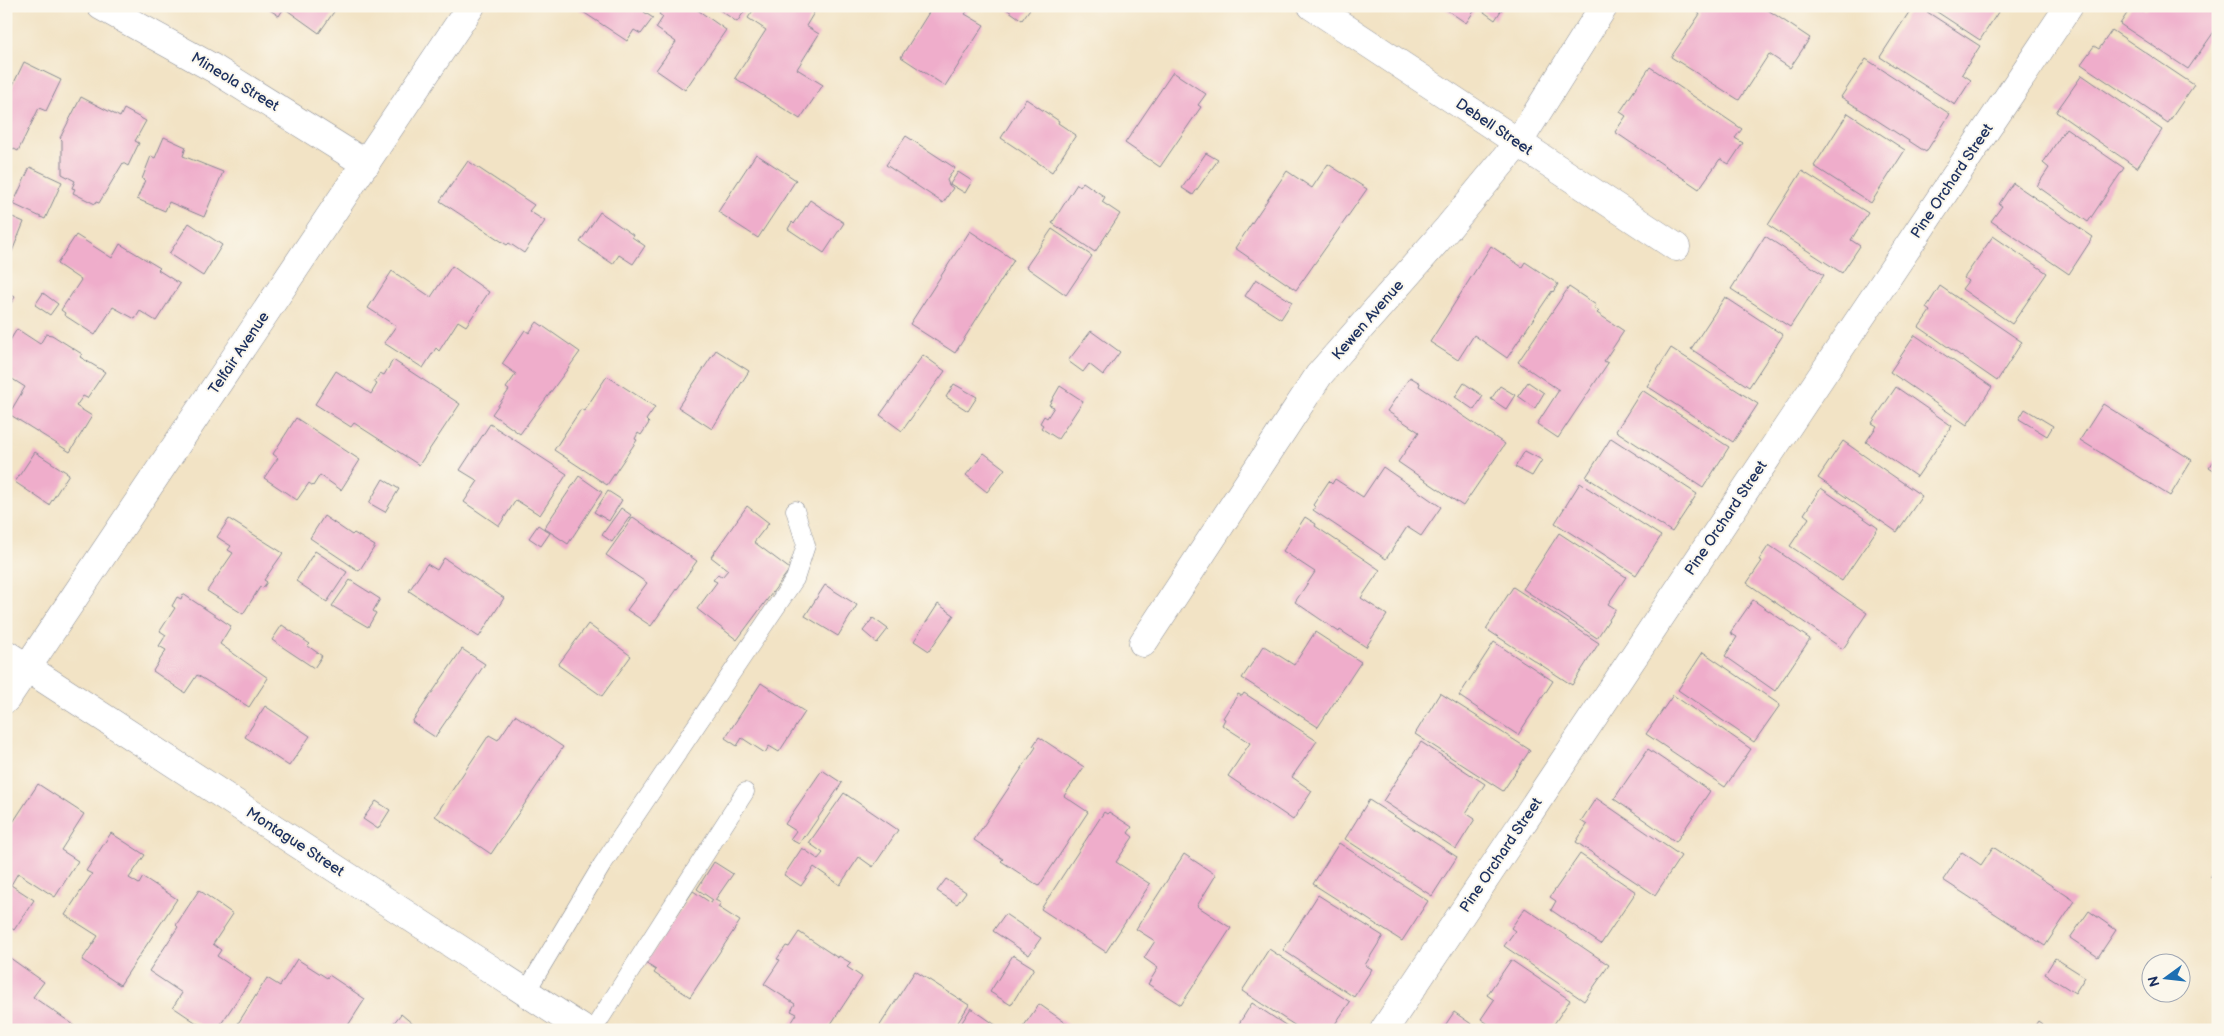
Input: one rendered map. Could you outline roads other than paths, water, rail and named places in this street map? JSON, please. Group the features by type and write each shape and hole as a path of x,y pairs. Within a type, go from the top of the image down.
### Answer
{"street":[{"name":"Mineola Street","path":"101,6 213,68 366,164"},
{"name":"Telfair Avenue","path":"6,699 17,661 366,164 471,6"},
{"name":"Debell Street","path":"1312,6 1676,247"},
{"name":"Kewen Avenue","path":"1143,642 1319,376 1448,228 1518,144 1604,6"},
{"name":"Pine Orchard Street","path":"1384,1030 2069,6"},
{"name":"Montague Street","path":"17,661 526,992 556,1022 584,1030"}],"lane":[{"path":"526,992 602,865 795,579 806,544 795,510"},
{"path":"593,1030 745,792"}]}
